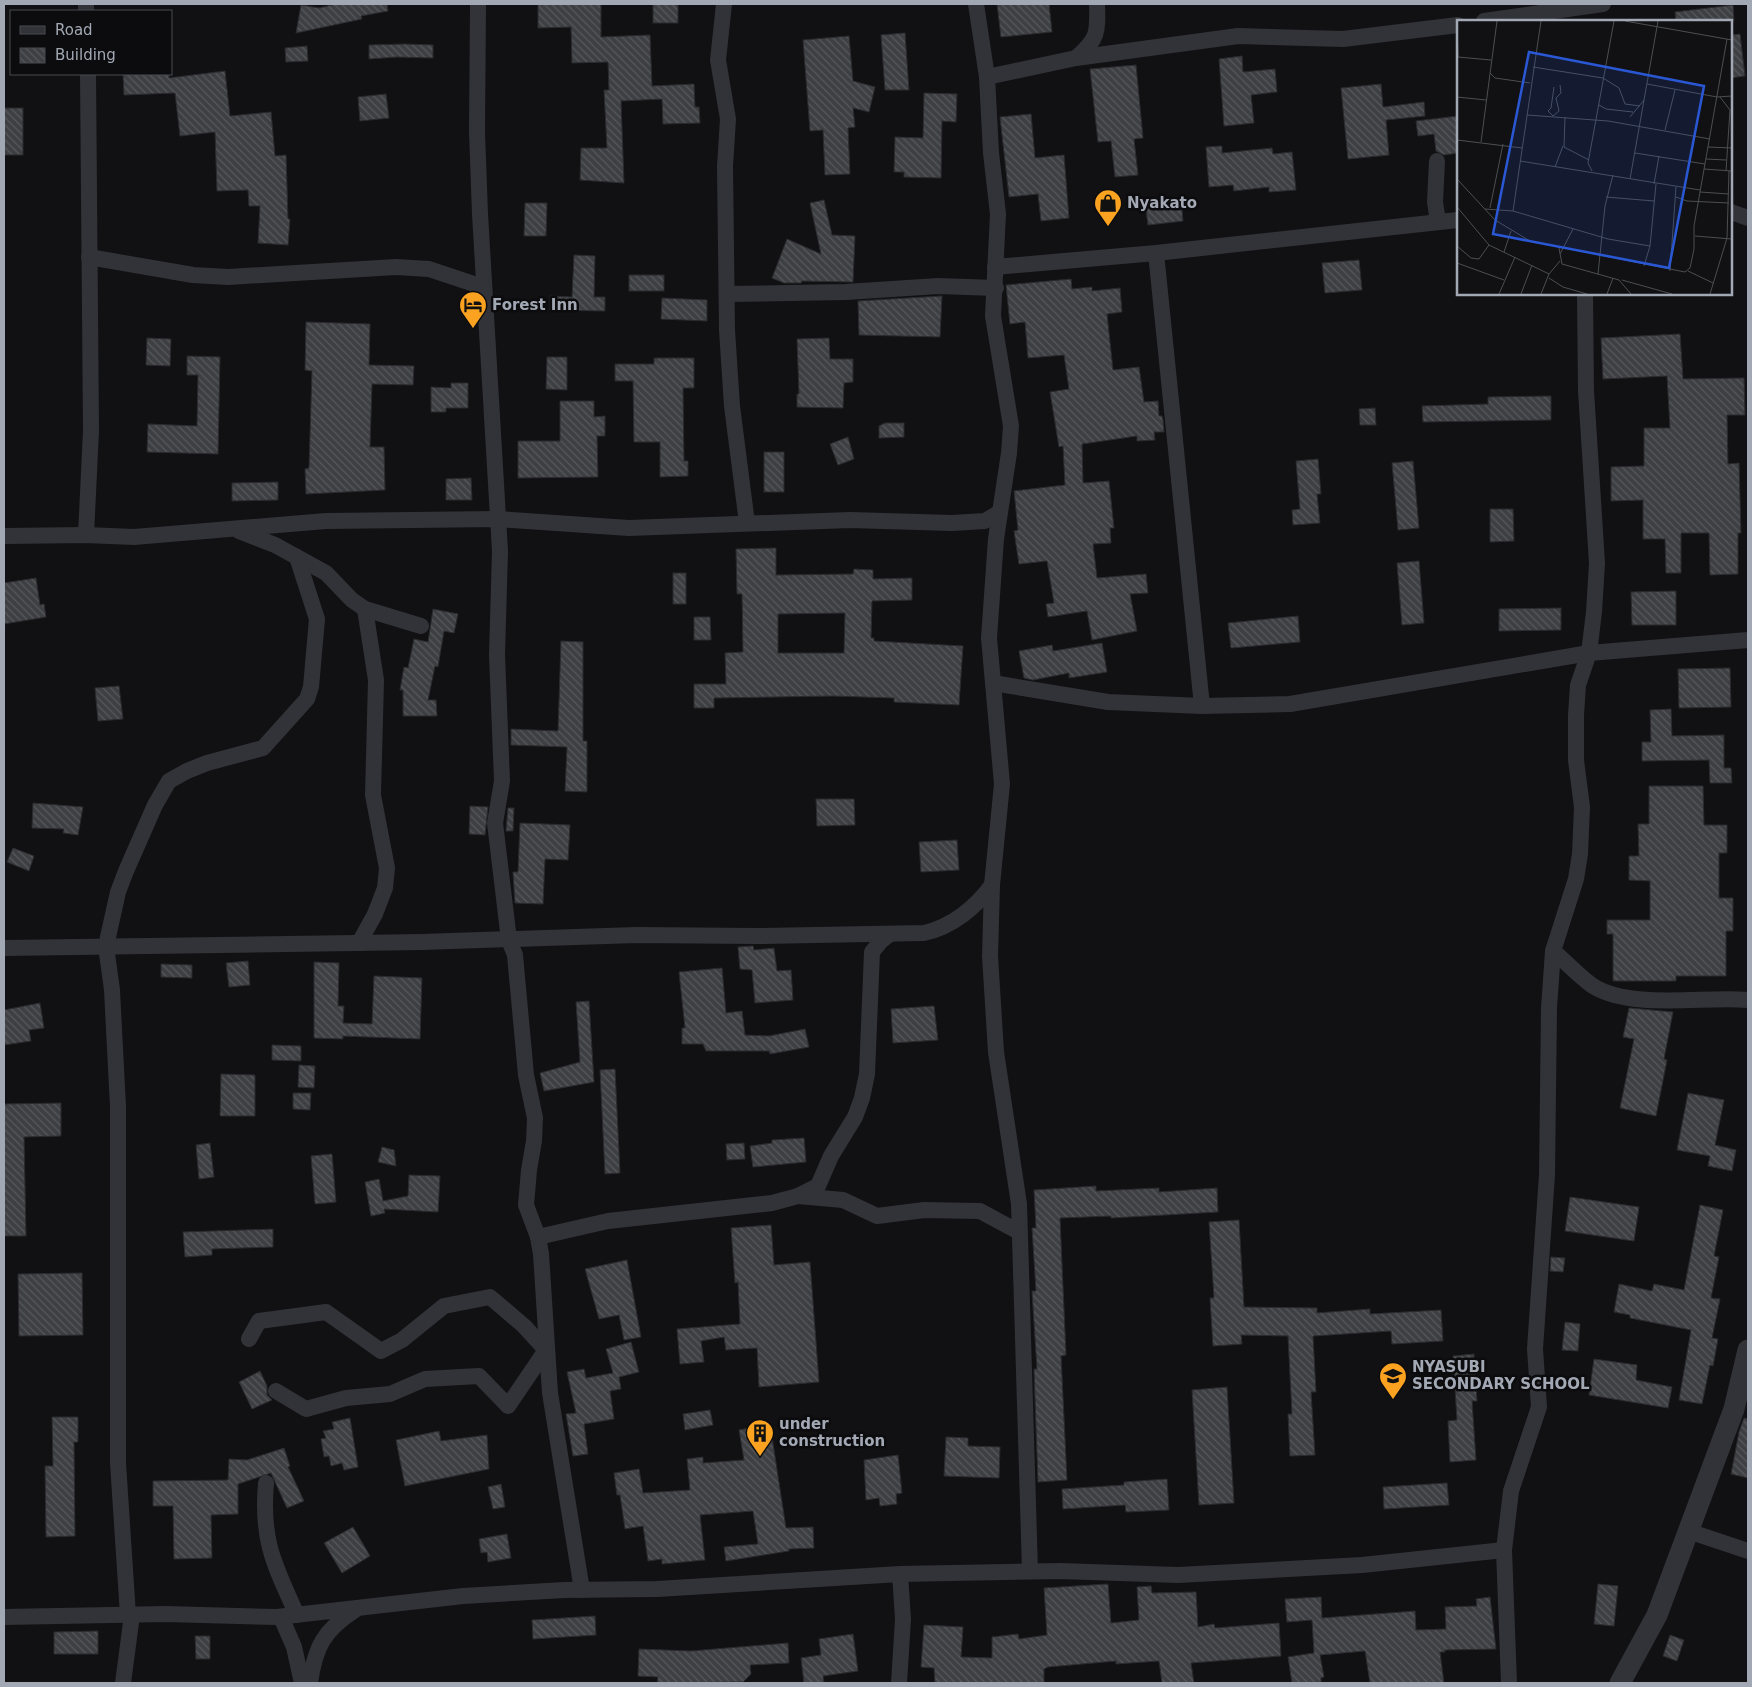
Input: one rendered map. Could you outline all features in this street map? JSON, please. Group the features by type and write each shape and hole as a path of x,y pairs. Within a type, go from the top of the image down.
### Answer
{"street":[{"path":"478,4 477,132 483,287 500,551 497,655 502,781 495,823 509,940 515,955 526,1075 534,1118 534,1141 528,1170 526,1205 538,1237 541,1254 550,1393 582,1590"},
{"path":"724,4 718,60 728,119 725,166 727,294 732,406 747,523"},
{"path":"976,4 987,77 991,153 998,214 996,288 993,316 1011,426 1000,512 989,638 1002,784 992,885 990,956 992,1008 1017,1188 1030,1571"},
{"path":"1076,58 1096,38 1098,28 1097,4"},
{"path":"1491,20 1603,4"},
{"path":"987,77 1076,58 1238,36 1344,39 1457,25"},
{"path":"86,535 91,431 88,75"},
{"path":"1437,161 1435,202 1438,222"},
{"path":"1732,212 1748,218"},
{"path":"996,267 1156,253 1457,220"},
{"path":"1156,253 1202,706"},
{"path":"89,257 193,275 228,277 396,267 429,269 483,287"},
{"path":"727,294 846,292 938,286 996,288"},
{"path":"1509,1683 1504,1550 1512,1490 1538,1407 1536,1332 1547,1175 1549,1008 1553,952 1576,879 1580,854 1582,807 1576,760 1576,715 1578,686 1589,654 1597,562 1586,391 1585,295"},
{"path":"4,536 134,536 326,521 497,519 629,528 850,520 952,523 985,521 1000,512"},
{"path":"232,528 269,542 332,577 352,600 365,609 421,626"},
{"path":"124,1683 130,1615 118,1463 118,1107 112,990 106,946 124,878 155,806 170,781 187,770 263,748 307,699 311,687 317,619 297,558"},
{"path":"359,942 375,914 385,888 388,868 373,795 376,680 365,609"},
{"path":"993,683 1108,702 1202,706 1290,704 1589,654 1748,640"},
{"path":"4,948 509,940 636,935 890,934 935,931 979,903 992,885"},
{"path":"538,1237 608,1222 772,1204 798,1196 818,1186 832,1156 855,1117 862,1098 870,1042 872,952 890,934"},
{"path":"1553,952 1592,986 1610,995 1672,1000 1748,1000"},
{"path":"798,1196 843,1200 877,1216 924,1210 980,1211 1019,1232"},
{"path":"249,1339 259,1321 326,1312 381,1351 402,1340 444,1306 490,1297 524,1326 546,1350"},
{"path":"276,1391 306,1409 346,1398 390,1394 425,1379 479,1376 508,1406 546,1350"},
{"path":"1620,1683 1657,1615 1734,1409 1748,1350"},
{"path":"266,1483 264,1522 270,1551 289,1616 302,1683"},
{"path":"1688,1531 1748,1551"},
{"path":"4,1617 130,1615 289,1616 463,1596 769,1584 900,1574 1030,1571 1178,1574 1242,1572 1362,1565 1504,1550"},
{"path":"899,1683 903,1619 900,1574"},
{"path":"310,1683 316,1652 320,1643 338,1621 357,1609"}],"building":[{"path":"336,4 387,4 388,11 361,16 362,19 296,33 301,5 319,8"},
{"path":"538,4 601,4 601,37 650,35 652,86 694,84 695,107 699,107 700,123 663,124 662,99 621,101 624,183 580,180 581,148 607,148 604,90 609,90 608,62 572,63 571,27 538,28"},
{"path":"653,4 678,4 678,23 653,23"},
{"path":"997,4 1049,4 1052,32 1001,37"},
{"path":"1733,5 1734,21 1676,20 1675,12"},
{"path":"905,33 909,90 885,90 881,35"},
{"path":"1740,34 1745,76 1732,78 1732,35"},
{"path":"849,36 853,81 875,87 869,112 853,108 855,127 848,128 850,174 825,175 823,130 810,131 803,40"},
{"path":"369,45 433,45 433,58 397,57 369,59"},
{"path":"307,46 308,61 286,62 285,48"},
{"path":"1242,56 1243,72 1275,69 1277,92 1251,95 1254,123 1224,126 1219,59"},
{"path":"1136,65 1143,138 1134,139 1138,175 1115,177 1111,141 1098,142 1090,69"},
{"path":"225,71 230,116 271,112 275,156 286,155 288,219 290,219 288,245 258,243 260,206 249,206 248,190 217,191 215,132 180,136 175,93 124,95 123,75 169,75 169,78"},
{"path":"1381,84 1383,107 1424,102 1425,116 1386,120 1389,155 1348,159 1341,88"},
{"path":"924,93 957,94 956,122 942,121 941,178 904,177 904,172 894,172 895,137 923,138"},
{"path":"386,94 389,118 360,121 358,97"},
{"path":"4,108 23,108 23,155 4,155"},
{"path":"1031,114 1035,158 1064,155 1069,218 1041,221 1038,194 1009,197 1000,117"},
{"path":"1457,116 1457,153 1444,155 1436,151 1434,134 1418,136 1416,121"},
{"path":"1222,146 1222,153 1272,148 1273,154 1292,152 1296,190 1269,192 1269,187 1234,191 1233,185 1209,187 1206,147"},
{"path":"1181,199 1183,221 1148,225 1145,202"},
{"path":"824,200 832,235 855,236 853,282 802,281 801,283 784,283 772,278 787,239 821,254 810,203"},
{"path":"525,203 547,203 546,236 524,236"},
{"path":"574,255 595,256 594,297 605,297 605,311 550,310 550,296 572,297"},
{"path":"1359,260 1362,290 1325,293 1322,263"},
{"path":"629,275 664,275 664,291 629,291"},
{"path":"1071,279 1072,289 1092,287 1092,291 1120,288 1122,312 1107,314 1113,370 1139,367 1144,402 1158,401 1159,416 1162,416 1164,432 1154,432 1155,440 1137,441 1137,436 1082,444 1083,483 1109,481 1114,528 1110,528 1111,543 1093,544 1097,578 1146,574 1148,593 1130,594 1137,631 1092,640 1087,611 1048,617 1046,604 1054,603 1047,561 1019,564 1014,531 1018,530 1014,491 1065,485 1063,446 1059,447 1050,392 1069,389 1064,355 1028,358 1025,322 1010,324 1006,285"},
{"path":"942,296 940,337 859,335 858,301"},
{"path":"662,298 707,300 707,321 661,319"},
{"path":"306,322 370,324 369,365 414,366 413,385 372,384 370,447 384,447 385,490 306,494 305,469 309,468 312,371 305,370"},
{"path":"1680,334 1683,379 1744,378 1745,415 1727,415 1728,464 1739,463 1741,533 1738,533 1738,574 1710,575 1709,533 1681,533 1681,573 1666,573 1665,539 1643,539 1643,500 1611,501 1611,467 1644,466 1644,428 1670,428 1667,376 1603,379 1601,338"},
{"path":"147,338 171,339 170,366 146,365"},
{"path":"829,338 830,359 853,359 853,382 844,383 843,408 797,407 797,394 799,394 797,339"},
{"path":"187,356 220,357 218,454 147,452 148,424 197,426 198,375 187,375"},
{"path":"547,357 567,357 567,390 546,389"},
{"path":"654,358 694,358 694,388 683,388 684,461 688,461 688,476 660,477 660,442 634,442 633,381 615,381 615,364 654,364"},
{"path":"451,383 468,383 468,408 446,408 446,412 431,412 431,387 451,388"},
{"path":"1551,396 1551,420 1423,422 1422,406 1488,404 1488,397"},
{"path":"560,401 594,401 594,417 605,416 605,436 597,436 598,477 518,478 518,441 560,441"},
{"path":"1375,408 1376,425 1360,425 1359,409"},
{"path":"885,423 904,423 904,437 879,438 879,426"},
{"path":"848,437 854,459 838,465 830,444"},
{"path":"764,452 784,452 784,492 764,492"},
{"path":"1318,459 1321,494 1317,494 1320,523 1293,525 1292,510 1300,509 1296,461"},
{"path":"1413,461 1419,528 1398,530 1392,463"},
{"path":"471,478 472,500 446,500 446,479"},
{"path":"278,482 278,500 232,501 232,483"},
{"path":"1490,509 1513,509 1514,541 1490,542"},
{"path":"776,548 776,575 853,574 854,569 873,570 873,579 912,578 912,600 872,601 871,638 874,638 874,641 963,646 959,705 894,702 894,698 833,696 714,698 714,708 694,708 694,684 726,684 725,653 743,652 742,594 737,594 736,549","holes":["845,613 844,653 778,653 778,614"]},
{"path":"1419,561 1424,623 1402,625 1397,563"},
{"path":"673,573 686,573 686,604 673,604"},
{"path":"36,578 40,605 44,604 46,617 4,624 4,583"},
{"path":"1676,591 1676,625 1632,625 1631,592"},
{"path":"1561,608 1561,630 1499,631 1499,609"},
{"path":"433,609 458,614 454,633 444,631 438,667 435,666 428,700 436,700 437,716 403,716 403,690 400,690 404,667 408,668 414,639 428,642"},
{"path":"1298,616 1300,642 1231,648 1228,623"},
{"path":"694,617 710,617 711,640 694,640"},
{"path":"561,641 583,642 583,741 587,741 587,792 565,791 567,747 511,745 511,729 558,731"},
{"path":"1102,643 1107,672 1069,678 1069,673 1033,680 1024,678 1019,651 1052,645 1053,651"},
{"path":"1730,668 1731,707 1679,708 1678,669"},
{"path":"119,686 123,719 98,721 95,688"},
{"path":"1671,709 1672,736 1724,735 1724,768 1731,768 1732,783 1710,783 1709,760 1642,761 1642,742 1651,742 1650,710"},
{"path":"1649,786 1703,786 1704,825 1727,825 1727,853 1719,853 1719,898 1733,898 1733,931 1726,931 1726,976 1676,976 1676,981 1613,981 1613,934 1607,934 1607,920 1650,920 1650,881 1629,880 1629,856 1639,856 1638,824 1649,824"},
{"path":"816,799 854,799 855,825 817,826"},
{"path":"33,803 83,807 78,835 63,833 64,829 32,828"},
{"path":"470,806 488,807 485,835 469,834"},
{"path":"508,808 514,808 513,831 506,831"},
{"path":"520,823 570,825 568,860 545,859 543,904 515,903 513,872 518,872"},
{"path":"957,840 959,870 921,872 919,842"},
{"path":"13,848 34,856 29,871 7,862"},
{"path":"753,946 754,950 774,948 777,971 791,970 793,1000 755,1003 752,970 740,969 738,947"},
{"path":"248,961 250,985 229,987 226,963"},
{"path":"314,962 339,963 338,1006 344,1006 343,1023 372,1024 374,976 422,978 420,1039 343,1036 343,1039 314,1038"},
{"path":"161,964 192,965 192,978 161,977"},
{"path":"722,968 726,1013 742,1011 745,1035 769,1036 805,1029 809,1047 770,1054 769,1051 706,1051 703,1044 682,1044 682,1028 685,1028 679,972"},
{"path":"589,1001 594,1082 544,1091 540,1073 580,1062 576,1002"},
{"path":"40,1003 44,1028 29,1030 31,1041 4,1045 4,1010"},
{"path":"934,1006 938,1040 893,1043 891,1009"},
{"path":"1629,1008 1673,1012 1664,1059 1667,1060 1656,1116 1620,1108 1634,1039 1623,1037"},
{"path":"272,1045 301,1046 301,1061 272,1060"},
{"path":"299,1065 315,1066 314,1088 298,1087"},
{"path":"615,1069 620,1173 605,1174 600,1070"},
{"path":"221,1074 255,1075 255,1116 220,1116"},
{"path":"293,1093 311,1093 310,1110 293,1109"},
{"path":"1688,1093 1724,1100 1715,1145 1736,1150 1732,1171 1708,1166 1710,1156 1677,1150"},
{"path":"61,1103 61,1136 24,1137 26,1236 4,1236 4,1104"},
{"path":"804,1138 806,1162 753,1167 750,1146 772,1143 772,1140"},
{"path":"210,1143 214,1177 199,1179 196,1145"},
{"path":"744,1143 745,1159 727,1160 726,1144"},
{"path":"382,1147 394,1150 396,1166 378,1162"},
{"path":"332,1154 336,1202 315,1204 311,1156"},
{"path":"409,1175 440,1176 438,1212 384,1209 385,1213 371,1216 365,1182 379,1179 383,1201 408,1196"},
{"path":"1096,1186 1096,1191 1159,1188 1159,1192 1217,1188 1218,1212 1111,1218 1111,1216 1060,1218 1066,1355 1061,1356 1067,1480 1038,1482 1034,1369 1037,1369 1032,1291 1036,1291 1032,1228 1036,1228 1034,1190"},
{"path":"1570,1197 1639,1207 1634,1241 1565,1231"},
{"path":"1700,1205 1723,1210 1714,1256 1719,1257 1711,1298 1720,1299 1712,1338 1718,1339 1713,1366 1710,1365 1702,1404 1679,1400 1691,1330 1630,1318 1630,1315 1614,1312 1619,1284 1652,1291 1654,1284 1684,1290"},
{"path":"1239,1220 1244,1307 1317,1308 1317,1313 1370,1309 1370,1314 1441,1310 1443,1341 1392,1344 1391,1331 1313,1336 1316,1392 1311,1392 1315,1455 1290,1456 1288,1414 1292,1414 1288,1336 1241,1335 1242,1344 1213,1346 1210,1298 1214,1298 1209,1222"},
{"path":"771,1225 774,1265 810,1262 819,1382 759,1387 757,1348 726,1350 724,1337 701,1341 704,1362 680,1364 677,1329 740,1324 738,1282 735,1283 731,1228"},
{"path":"273,1229 273,1247 212,1249 212,1255 185,1257 183,1232"},
{"path":"1551,1257 1565,1258 1563,1272 1550,1271"},
{"path":"627,1260 641,1337 624,1340 619,1315 599,1319 585,1269"},
{"path":"82,1273 83,1335 19,1336 18,1274"},
{"path":"1565,1322 1580,1324 1578,1351 1562,1350"},
{"path":"631,1342 639,1372 619,1377 621,1389 610,1391 614,1419 584,1424 588,1454 573,1456 566,1414 576,1413 567,1372 584,1369 586,1378 613,1373 606,1349"},
{"path":"1474,1354 1477,1401 1472,1401 1476,1460 1450,1462 1448,1421 1457,1420 1453,1356"},
{"path":"1594,1359 1637,1365 1636,1380 1672,1387 1668,1408 1589,1395"},
{"path":"260,1371 267,1386 267,1395 272,1400 252,1409 239,1382"},
{"path":"1227,1387 1234,1503 1199,1505 1192,1390"},
{"path":"710,1410 713,1425 685,1430 683,1414"},
{"path":"52,1417 78,1417 78,1442 74,1442 75,1536 46,1537 45,1466 53,1466"},
{"path":"350,1418 358,1467 344,1470 342,1463 331,1466 329,1456 324,1457 321,1439 326,1438 323,1431 334,1429 332,1422"},
{"path":"1744,1418 1748,1419 1748,1478 1731,1474 1739,1432"},
{"path":"770,1424 786,1528 813,1527 814,1548 789,1549 789,1551 726,1561 724,1547 758,1544 753,1511 700,1515 705,1560 662,1564 662,1559 648,1561 643,1526 625,1529 620,1495 617,1495 614,1473 639,1469 643,1493 690,1490 687,1459 703,1457 703,1463 744,1460 739,1430"},
{"path":"439,1431 441,1441 487,1435 489,1469 405,1486 396,1440"},
{"path":"946,1437 968,1438 968,1446 1000,1447 999,1478 944,1476"},
{"path":"284,1448 290,1466 288,1467 304,1501 287,1508 271,1473 238,1484 238,1514 211,1515 212,1558 174,1559 173,1506 153,1506 153,1481 228,1480 229,1459 247,1460"},
{"path":"898,1455 902,1493 896,1494 897,1504 880,1506 879,1498 866,1500 864,1460"},
{"path":"1167,1479 1169,1510 1126,1512 1125,1505 1063,1509 1062,1489 1124,1485 1124,1482"},
{"path":"1447,1483 1449,1505 1384,1509 1383,1487"},
{"path":"501,1484 505,1507 493,1509 488,1487"},
{"path":"353,1527 370,1556 342,1573 324,1543"},
{"path":"507,1534 511,1558 488,1562 487,1552 481,1553 479,1539"},
{"path":"1108,1584 1111,1623 1139,1620 1137,1587 1151,1586 1152,1593 1196,1592 1198,1627 1214,1624 1215,1628 1279,1623 1281,1656 1191,1663 1194,1683 1162,1683 1159,1661 1116,1664 1116,1661 1048,1667 1044,1669 1044,1683 935,1683 934,1668 921,1667 924,1625 963,1627 961,1657 992,1658 992,1637 1018,1634 1019,1639 1047,1635 1044,1588"},
{"path":"1598,1584 1618,1586 1614,1626 1594,1624"},
{"path":"1321,1597 1322,1618 1415,1611 1416,1630 1446,1629 1445,1607 1477,1606 1476,1599 1490,1597 1496,1649 1445,1650 1445,1652 1440,1652 1444,1683 1370,1683 1365,1651 1320,1655 1324,1677 1321,1678 1321,1683 1292,1683 1288,1657 1314,1653 1312,1620 1287,1622 1285,1599"},
{"path":"595,1616 596,1635 533,1639 532,1620"},
{"path":"98,1631 98,1654 54,1654 54,1632"},
{"path":"853,1634 858,1671 823,1676 824,1683 804,1683 801,1658 821,1655 819,1639"},
{"path":"1670,1635 1684,1640 1677,1661 1663,1656"},
{"path":"195,1636 210,1636 210,1659 196,1659"},
{"path":"788,1643 789,1663 750,1665 751,1674 743,1682 657,1683 658,1677 638,1676 639,1649 691,1651"}],"place":[{"name":"Nyakato","path":"1108,227"},
{"name":"Forest Inn","path":"473,329"},
{"name":"NYASUBI SECONDARY SCHOOL","path":"1393,1400"},
{"name":"under construction","path":"760,1457"}]}
